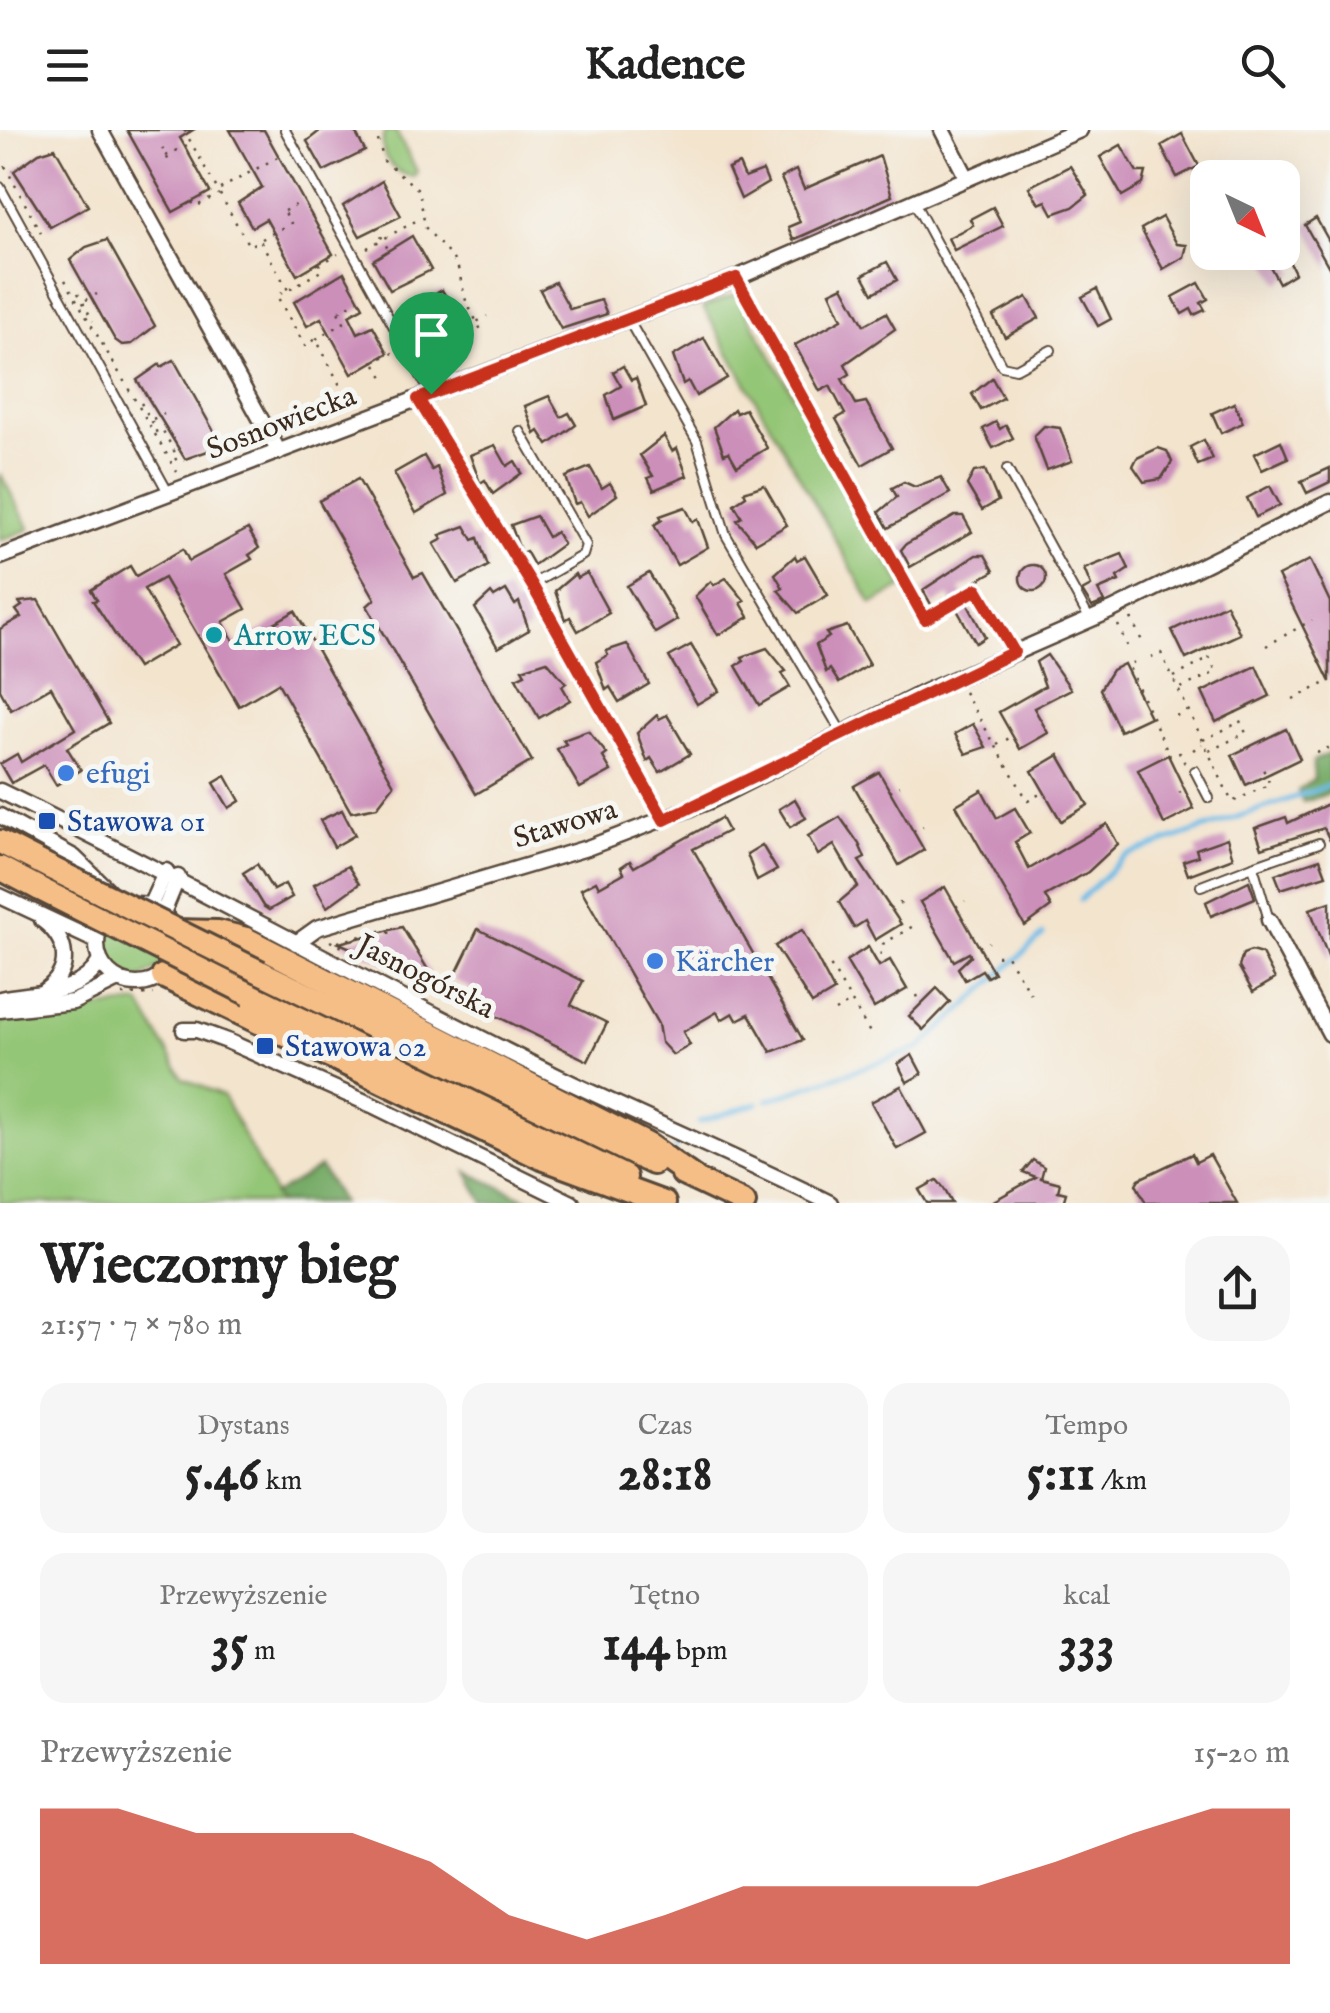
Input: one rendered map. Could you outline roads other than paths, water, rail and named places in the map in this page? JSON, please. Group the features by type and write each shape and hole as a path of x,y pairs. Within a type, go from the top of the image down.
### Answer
{"main road":[{"path":"0,842 45,878 250,994 672,1203"},
{"path":"0,868 45,878 260,972 530,1105 744,1203"},
{"path":"163,917 246,938 646,1144 694,1178"},
{"path":"163,985 542,1158 664,1203"}],"street":[{"path":"100,130 278,452"},
{"path":"942,130 967,178"},
{"name":"Sosnowiecka","path":"0,557 736,278 1080,130"},
{"name":"Stawowa","path":"296,943 316,928 371,909 588,848 664,820 952,680 1090,620 1330,502"},
{"name":"Jasnogórska","path":"0,792 172,874 296,943 565,1080 667,1123 830,1203"},
{"path":"0,816 74,857 121,907 163,917"},
{"path":"0,1010 73,1002 118,987 163,985 176,956 163,917 172,874"},
{"path":"0,896 96,941"},
{"path":"118,987 100,962 96,941 104,920 121,907"},
{"path":"34,914 56,931 66,954 58,979 43,992"},
{"path":"1269,920 1324,1008 1330,1034"},
{"path":"0,999 86,981 100,962"},
{"path":"184,1030 197,1030 226,1041 372,1105 572,1203"}],"lane":[{"path":"285,130 425,396 664,820"},
{"path":"0,187 169,494"},
{"path":"914,202 1002,366 1016,369 1051,350"},
{"path":"736,278 925,619"},
{"path":"628,319 697,441 726,535 842,733"},
{"path":"520,431 586,545 584,555 532,585"},
{"path":"1007,469 1090,620"},
{"path":"1191,771 1212,798"},
{"path":"1202,886 1319,843"},
{"path":"1253,866 1269,920"}],"waterway":[{"path":"1080,900 1125,856 1330,785"},
{"path":"768,1100 920,1048 1043,935"},
{"path":"699,1122 758,1103"},
{"path":"675,1148 679,1143"}],"place":[{"name":"Arrow ECS","path":"214,635"},
{"name":"efugi","path":"66,773"},
{"name":"Stawowa 01","path":"47,821"},
{"name":"Kärcher","path":"655,961"},
{"name":"Stawowa 02","path":"265,1046"}]}
